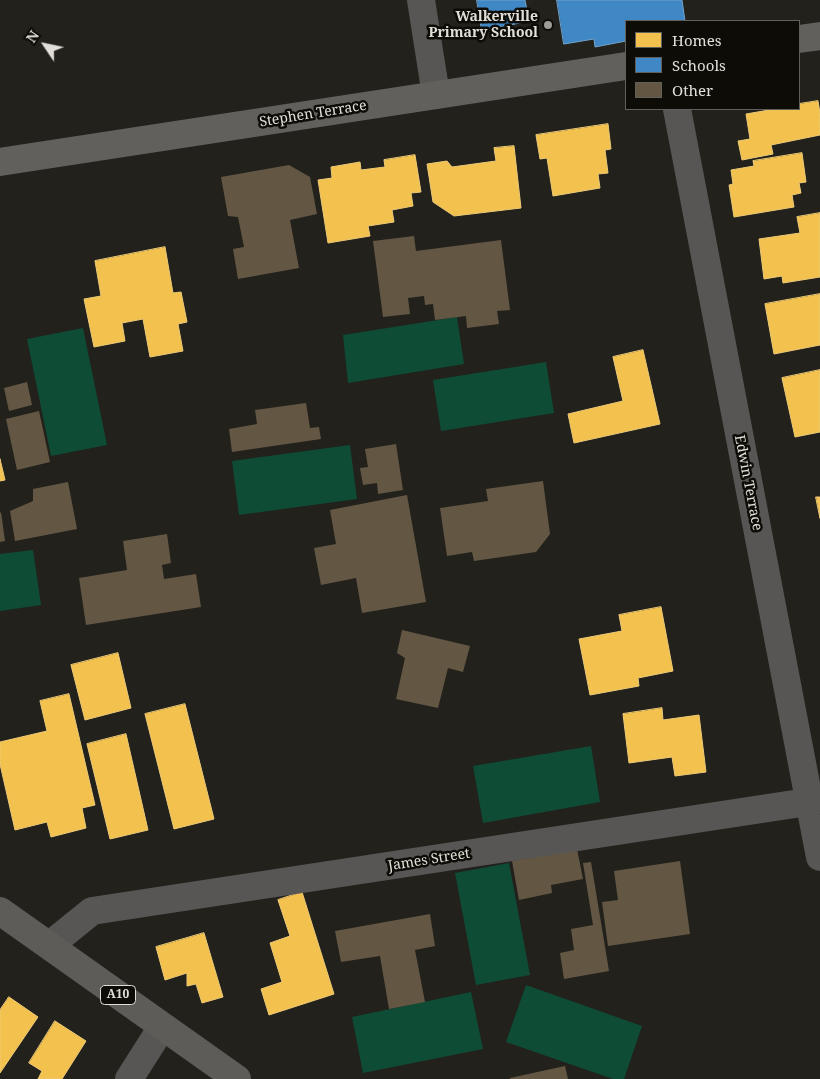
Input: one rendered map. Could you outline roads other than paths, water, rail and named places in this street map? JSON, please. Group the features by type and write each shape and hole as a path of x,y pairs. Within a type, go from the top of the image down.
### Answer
{"highway":[{"name":"A10","path":"0,911 237,1079"}],"main road":[{"path":"800,39 820,36"},
{"name":"Stephen Terrace","path":"0,162 625,66"}],"street":[{"path":"421,0 436,95"},
{"name":"Edwin Terrace","path":"677,110 814,801 820,858"},
{"name":"James Street","path":"50,945 92,911 814,801"},
{"path":"129,1079 162,1027"}],"place":[{"name":"Walkerville Primary School","path":"548,25"}]}
